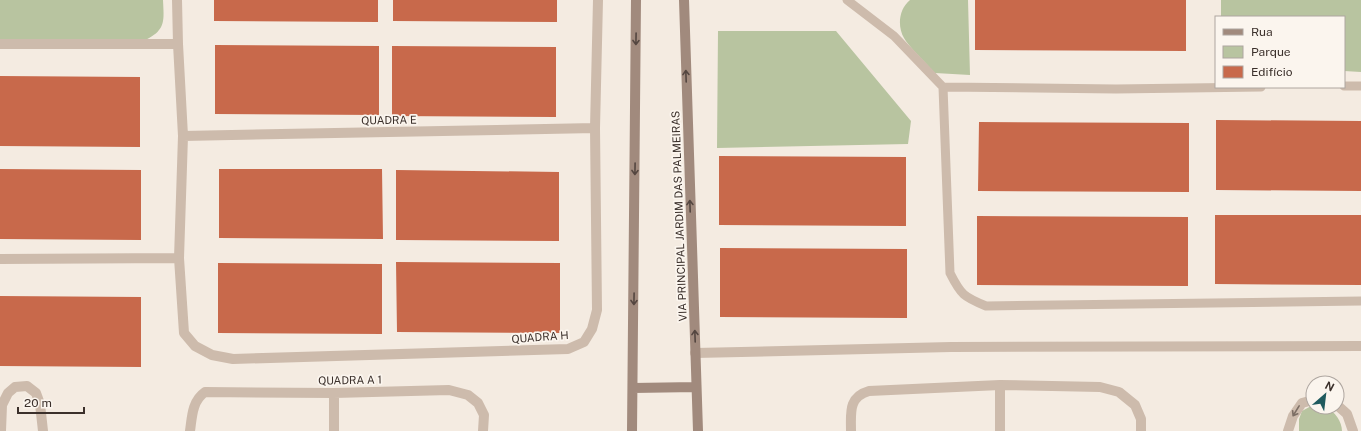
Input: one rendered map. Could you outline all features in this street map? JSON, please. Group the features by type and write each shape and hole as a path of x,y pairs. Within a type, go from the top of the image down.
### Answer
{"street":[{"path":"0,259 179,258 183,136 177,0"},
{"name":"QUADRA H","path":"179,258 184,333 195,346 212,355 233,359 568,349 584,342 592,329 597,310 595,128 598,0"},
{"path":"632,431 636,0"},
{"name":"VIA PRINCIPAL JARDIM DAS PALMEIRAS","path":"684,0 698,431"},
{"path":"0,44 178,44"},
{"name":"QUADRA E","path":"183,136 595,128"},
{"path":"695,353 951,347 1361,346"},
{"path":"1000,385 1000,431"},
{"path":"850,431 851,412 854,400 860,393 869,390 1000,385 1100,387 1119,392 1135,405 1142,419 1142,431"},
{"path":"1,431 2,405 8,393 15,387 27,386 36,393 40,404 42,431"},
{"path":"633,388 696,387"},
{"name":"QUADRA A 1","path":"190,431 194,407 200,395 205,392 334,393 449,390 468,395 478,403 484,415 483,431"},
{"path":"334,393 334,431"},
{"path":"1288,431 1293,416 1302,403 1305,402"},
{"path":"1345,412 1353,431"}],"lane":[{"path":"847,0 894,36 943,87 950,273 958,290 970,300 986,306 1361,301"},
{"path":"1345,86 1361,86"},
{"path":"943,87 1116,89 1215,88"}],"green space":[{"path":"0,0 163,0 164,14 160,29 144,41 0,42"},
{"path":"910,0 968,0 970,75 935,73 910,46 904,38 900,28 900,18 903,8"},
{"path":"1221,0 1361,0 1361,72 1345,71 1345,16 1221,16"},
{"path":"718,31 836,31 911,121 908,144 717,148"},
{"path":"1305,409 1305,415 1336,415 1342,431 1299,431 1299,419 1302,411"}],"building":[{"path":"214,0 378,0 378,22 214,21"},
{"path":"393,0 557,0 557,22 393,21"},
{"path":"975,0 1186,0 1186,51 975,50"},
{"path":"215,45 379,46 379,115 215,114"},
{"path":"392,46 556,47 556,117 392,116"},
{"path":"0,76 140,77 140,147 0,146"},
{"path":"1216,120 1361,121 1361,191 1216,190"},
{"path":"979,122 1189,123 1189,192 978,191"},
{"path":"719,156 906,157 906,226 719,225"},
{"path":"0,169 141,170 141,240 0,239"},
{"path":"219,169 382,169 383,239 219,238"},
{"path":"396,170 559,172 559,241 396,240"},
{"path":"1215,215 1361,215 1361,285 1215,284"},
{"path":"977,216 1188,217 1188,286 977,285"},
{"path":"720,248 907,249 907,318 720,317"},
{"path":"396,262 560,263 560,333 397,332"},
{"path":"218,263 382,264 382,334 218,333"},
{"path":"0,296 141,297 141,367 0,366"}]}
